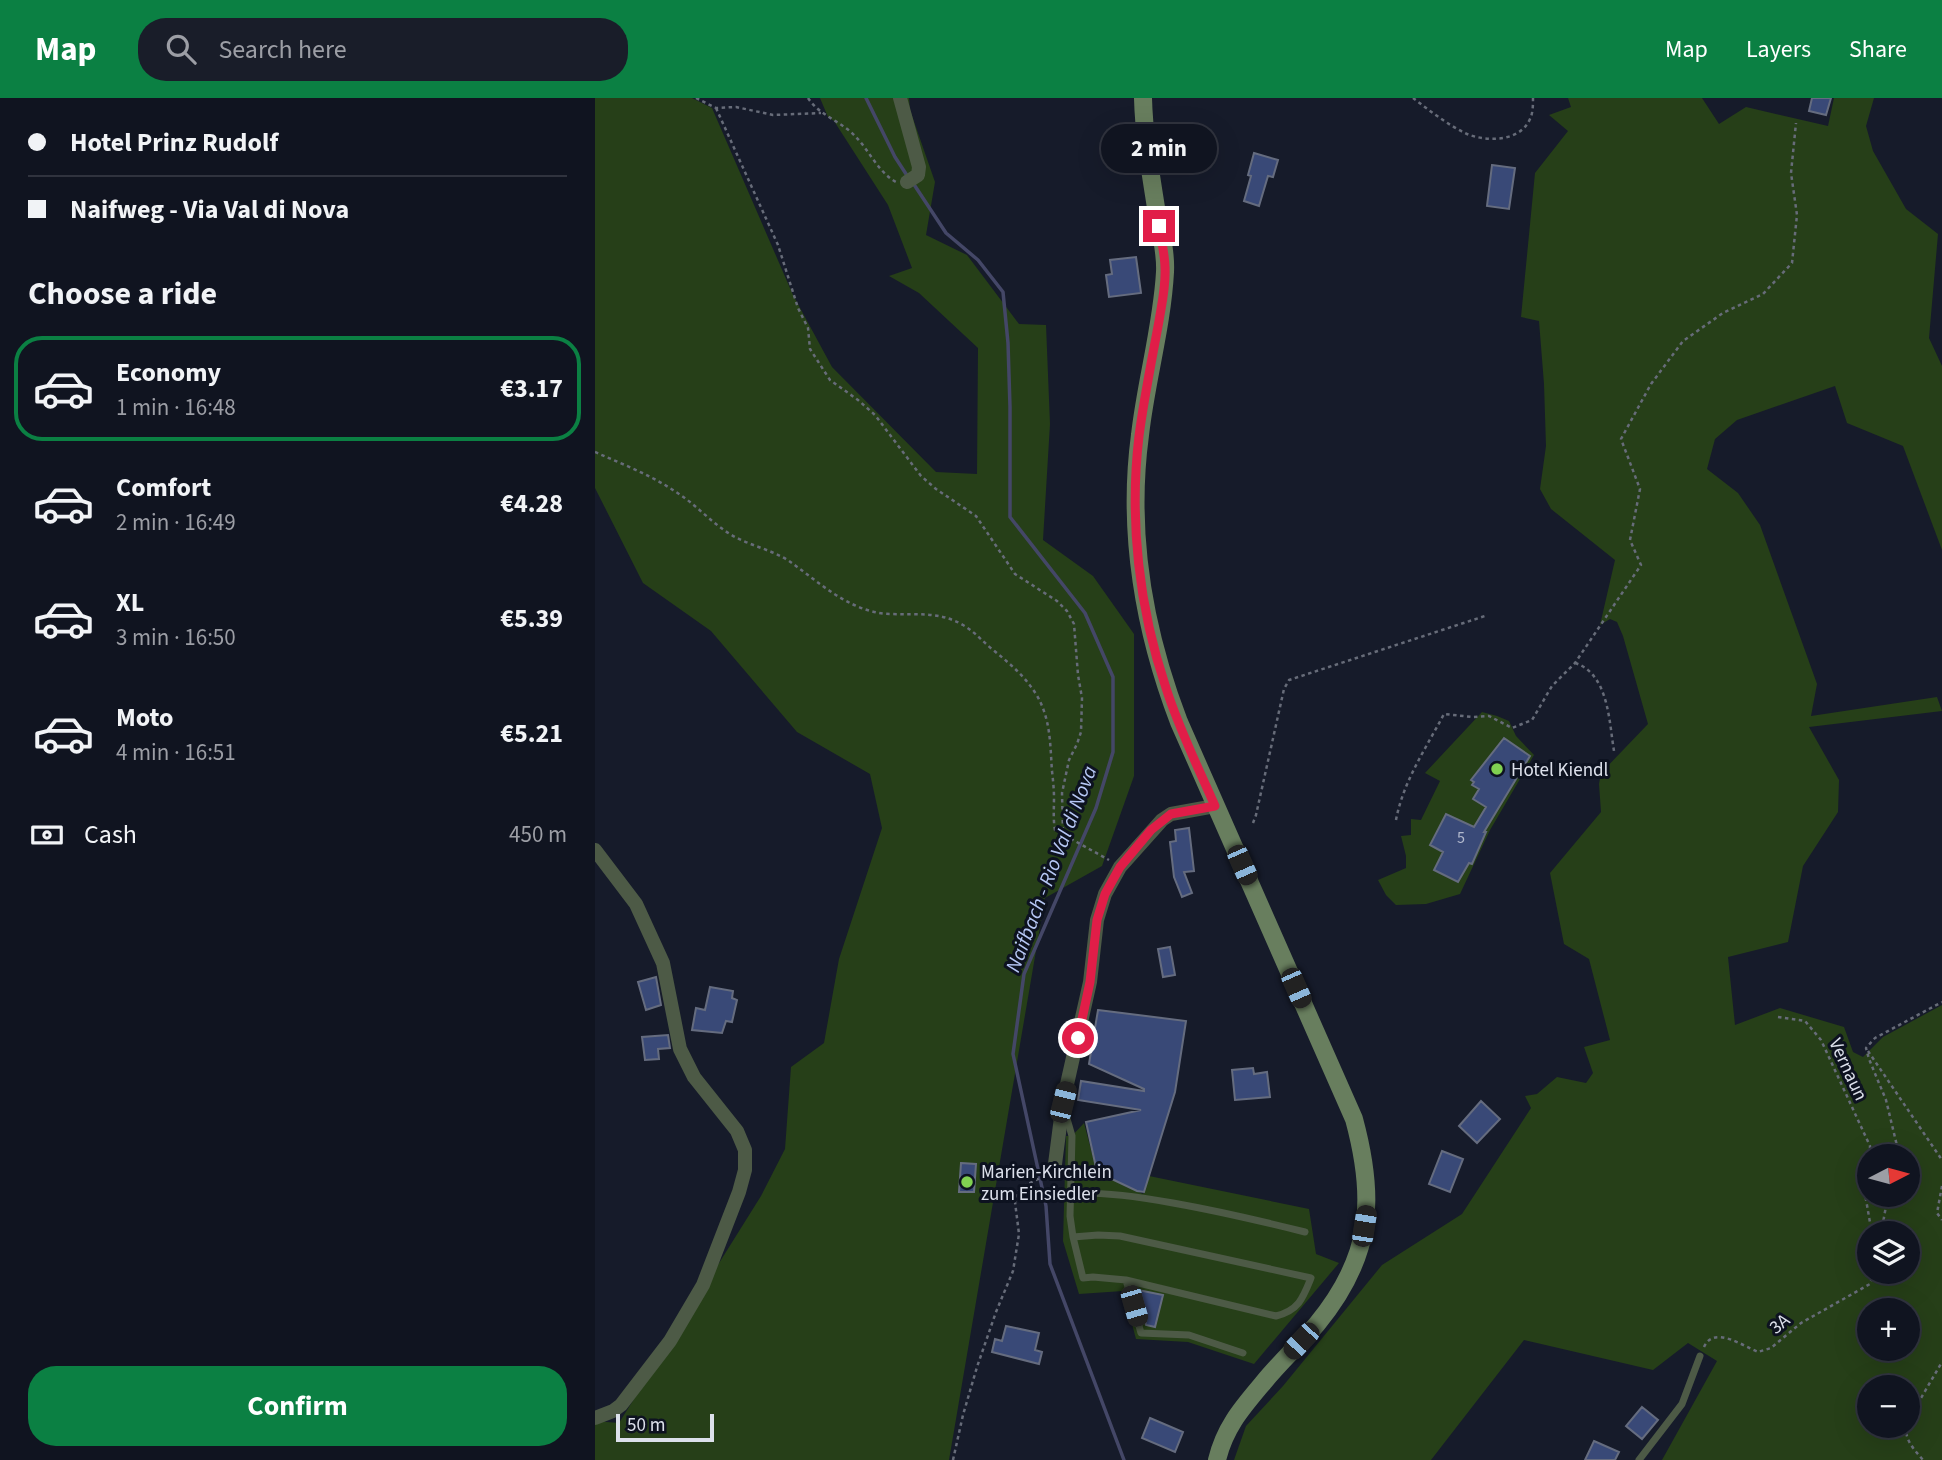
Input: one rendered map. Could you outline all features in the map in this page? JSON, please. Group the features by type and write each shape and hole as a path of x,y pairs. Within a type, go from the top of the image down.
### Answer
{"main road":[{"path":"1143,98 1143,129 1165,268 1163,296 1139,435 1136,473 1136,537 1144,600 1166,690 1354,1119 1363,1151 1367,1185 1363,1237 1357,1261 1347,1280 1318,1323 1235,1416 1222,1441 1217,1460"}],"street":[{"path":"900,98 920,172 911,180"},
{"path":"1051,1169 1090,982 1097,920 1105,894 1120,867 1162,820 1171,814 1215,806"},
{"path":"595,850 636,904 663,964 680,1049 694,1077 737,1131 745,1150 745,1170 739,1192 703,1285 670,1341 621,1405 595,1418"}],"lane":[{"path":"1063,1102 1072,1136 1070,1216 1073,1237 1083,1278 1126,1280 1276,1316 1286,1313 1302,1300 1311,1278 1120,1236 1073,1237"},
{"path":"1071,1194 1133,1196 1231,1213 1305,1231"},
{"path":"1126,1280 1141,1333 1189,1335 1243,1353"},
{"path":"1639,1460 1682,1404 1700,1356"}],"path":[{"path":"696,98 716,108 736,107 773,115 821,113"},
{"path":"809,98 821,113 839,122 855,136 887,176 900,183 911,180"},
{"path":"1413,98 1466,133 1487,138 1514,136 1525,128 1530,119 1532,98"},
{"path":"716,108 778,245 807,328 810,349 830,380 875,415 921,476 976,516 1014,574 1057,601 1067,611 1073,624 1082,717 1081,732 1069,760 1062,793 1063,835"},
{"path":"1397,820 1408,783 1444,714 1489,716 1512,728 1532,720 1552,686 1575,663 1641,565 1630,540 1640,489 1621,439 1651,384 1683,341 1723,313 1763,294 1792,262 1797,215 1791,173 1796,123"},
{"path":"595,452 675,490 735,537 785,559 849,603 867,611 888,615 925,613 942,617 977,634 1020,673 1037,696 1046,715 1051,740 1055,830 1101,854"},
{"path":"1252,823 1284,689 1289,680 1485,615"},
{"path":"1575,663 1583,666 1595,679 1606,700 1614,751"},
{"path":"1866,1048 1875,1038 1942,1002"},
{"name":"Vernaun","path":"1778,1017 1805,1021 1821,1040 1869,1144"},
{"path":"1866,1048 1887,1100 1897,1144"},
{"path":"1866,1048 1942,1160"},
{"path":"953,1460 980,1357 1013,1271 1019,1234 1014,1202 1016,1194 1022,1187 1051,1169"},
{"path":"1942,1186 1937,1213 1942,1220"},
{"name":"3A","path":"1700,1356 1707,1340 1715,1336 1758,1352 1770,1348 1801,1322 1870,1284"},
{"path":"1920,1401 1942,1362"},
{"path":"1907,1438 1923,1460"}],"green space":[{"path":"595,98 692,98 712,108 793,295 832,367 936,472 977,474 978,348 919,293 889,276 912,268 888,205 834,121 828,117 820,98 909,98 910,110 935,182 926,235 967,255 1019,324 1046,325 1050,424 1043,540 1093,576 1134,634 1134,776 1102,866 1045,898 949,1460 595,1460 595,1421 619,1423 761,1196 785,1149 791,1067 824,1043 839,959 882,828 870,774 797,732 711,631 643,583 595,488"},
{"path":"1568,98 1702,98 1719,124 1746,107 1828,126 1834,98 1874,98 1866,126 1873,151 1906,209 1938,234 1929,338 1942,366 1942,550 1903,446 1847,423 1835,386 1737,420 1715,439 1707,469 1738,493 1760,525 1817,684 1811,716 1937,697 1942,711 1809,727 1839,780 1838,812 1803,866 1788,942 1728,957 1735,1025 1780,1008 1844,1027 1853,1052 1863,1057 1883,1037 1942,1005 1942,1460 1662,1460 1717,1361 1688,1343 1653,1370 1524,1340 1431,1460 1234,1460 1246,1426 1283,1386 1382,1265 1462,1214 1531,1108 1525,1096 1537,1094 1557,1077 1586,1083 1593,1073 1584,1047 1610,1040 1589,959 1564,944 1550,873 1601,812 1601,773 1648,724 1617,622 1610,619 1600,625 1615,560 1551,509 1540,489 1546,446 1539,321 1521,317 1535,173 1568,131 1549,115 1571,107"},
{"path":"1482,712 1509,721 1516,736 1534,755 1490,830 1460,894 1426,904 1396,905 1386,895 1378,880 1406,868 1401,836 1411,835 1411,819 1421,820 1440,781 1425,773"},
{"path":"1084,1123 1097,1172 1143,1194 1149,1176 1309,1209 1316,1254 1339,1263 1254,1364 1188,1342 1136,1339 1123,1291 1079,1294 1063,1241 1066,1136 1072,1136"}],"building":[{"path":"1812,98 1831,98 1826,115 1809,111"},
{"path":"1254,153 1278,160 1273,177 1268,176 1259,206 1244,201"},
{"path":"1492,165 1515,168 1509,209 1487,206"},
{"path":"1136,257 1141,293 1109,297 1106,275 1112,274 1110,260"},
{"path":"1504,738 1530,756 1484,832 1472,864 1469,863 1458,882 1434,870 1443,852 1430,845 1446,814 1474,827 1486,807 1473,799 1479,789 1472,785 1474,782 1471,780"},
{"path":"1189,828 1194,871 1184,872 1192,893 1182,897 1174,877 1170,842 1176,841 1175,830"},
{"path":"1170,947 1175,975 1163,977 1158,949"},
{"path":"656,977 661,1005 646,1010 638,982"},
{"path":"710,987 733,991 732,998 737,1000 732,1022 726,1021 722,1033 692,1030 696,1008 705,1010"},
{"path":"1098,1010 1186,1021 1175,1092 1144,1192 1097,1172 1086,1122 1141,1110 1078,1100 1081,1081 1144,1091 1089,1064"},
{"path":"668,1035 670,1048 658,1049 659,1059 645,1060 642,1037"},
{"path":"1253,1068 1254,1074 1267,1072 1270,1097 1235,1100 1232,1070"},
{"path":"1481,1101 1500,1119 1477,1143 1459,1126"},
{"path":"1442,1151 1463,1159 1450,1192 1429,1184"},
{"name":"Marien-Kirchlein zum Einsiedler","path":"961,1163 976,1164 974,1192 959,1192"},
{"path":"1138,1290 1163,1295 1155,1327 1146,1325"},
{"path":"1006,1326 1039,1333 1035,1350 1042,1352 1039,1364 992,1352 995,1339 1002,1341"},
{"path":"1642,1407 1658,1420 1642,1439 1626,1426"},
{"path":"1150,1418 1183,1432 1175,1452 1142,1438"},
{"path":"1594,1441 1619,1452 1615,1460 1585,1460"}],"waterway":[{"name":"Naifbach - Rio Val di Nova","path":"866,98 908,177"},
{"name":"Naifbach - Rio Val di Nova","path":"913,183 946,233 978,260 1003,292 1010,407 1010,517 1085,613 1113,677 1113,752 1096,808 1024,974 1013,1054 1046,1206 1050,1264 1124,1460"}],"place":[{"name":"Hotel Kiendl","path":"1497,769"},
{"name":"Marien-Kirchlein zum Einsiedler","path":"967,1182"}],"route":[{"path":"1078,1038 1090,982 1097,920 1105,894 1120,867 1151,830 1171,814 1215,806 1166,690 1156,656 1144,600 1136,537 1139,435 1163,296 1165,268 1159,226"}]}
